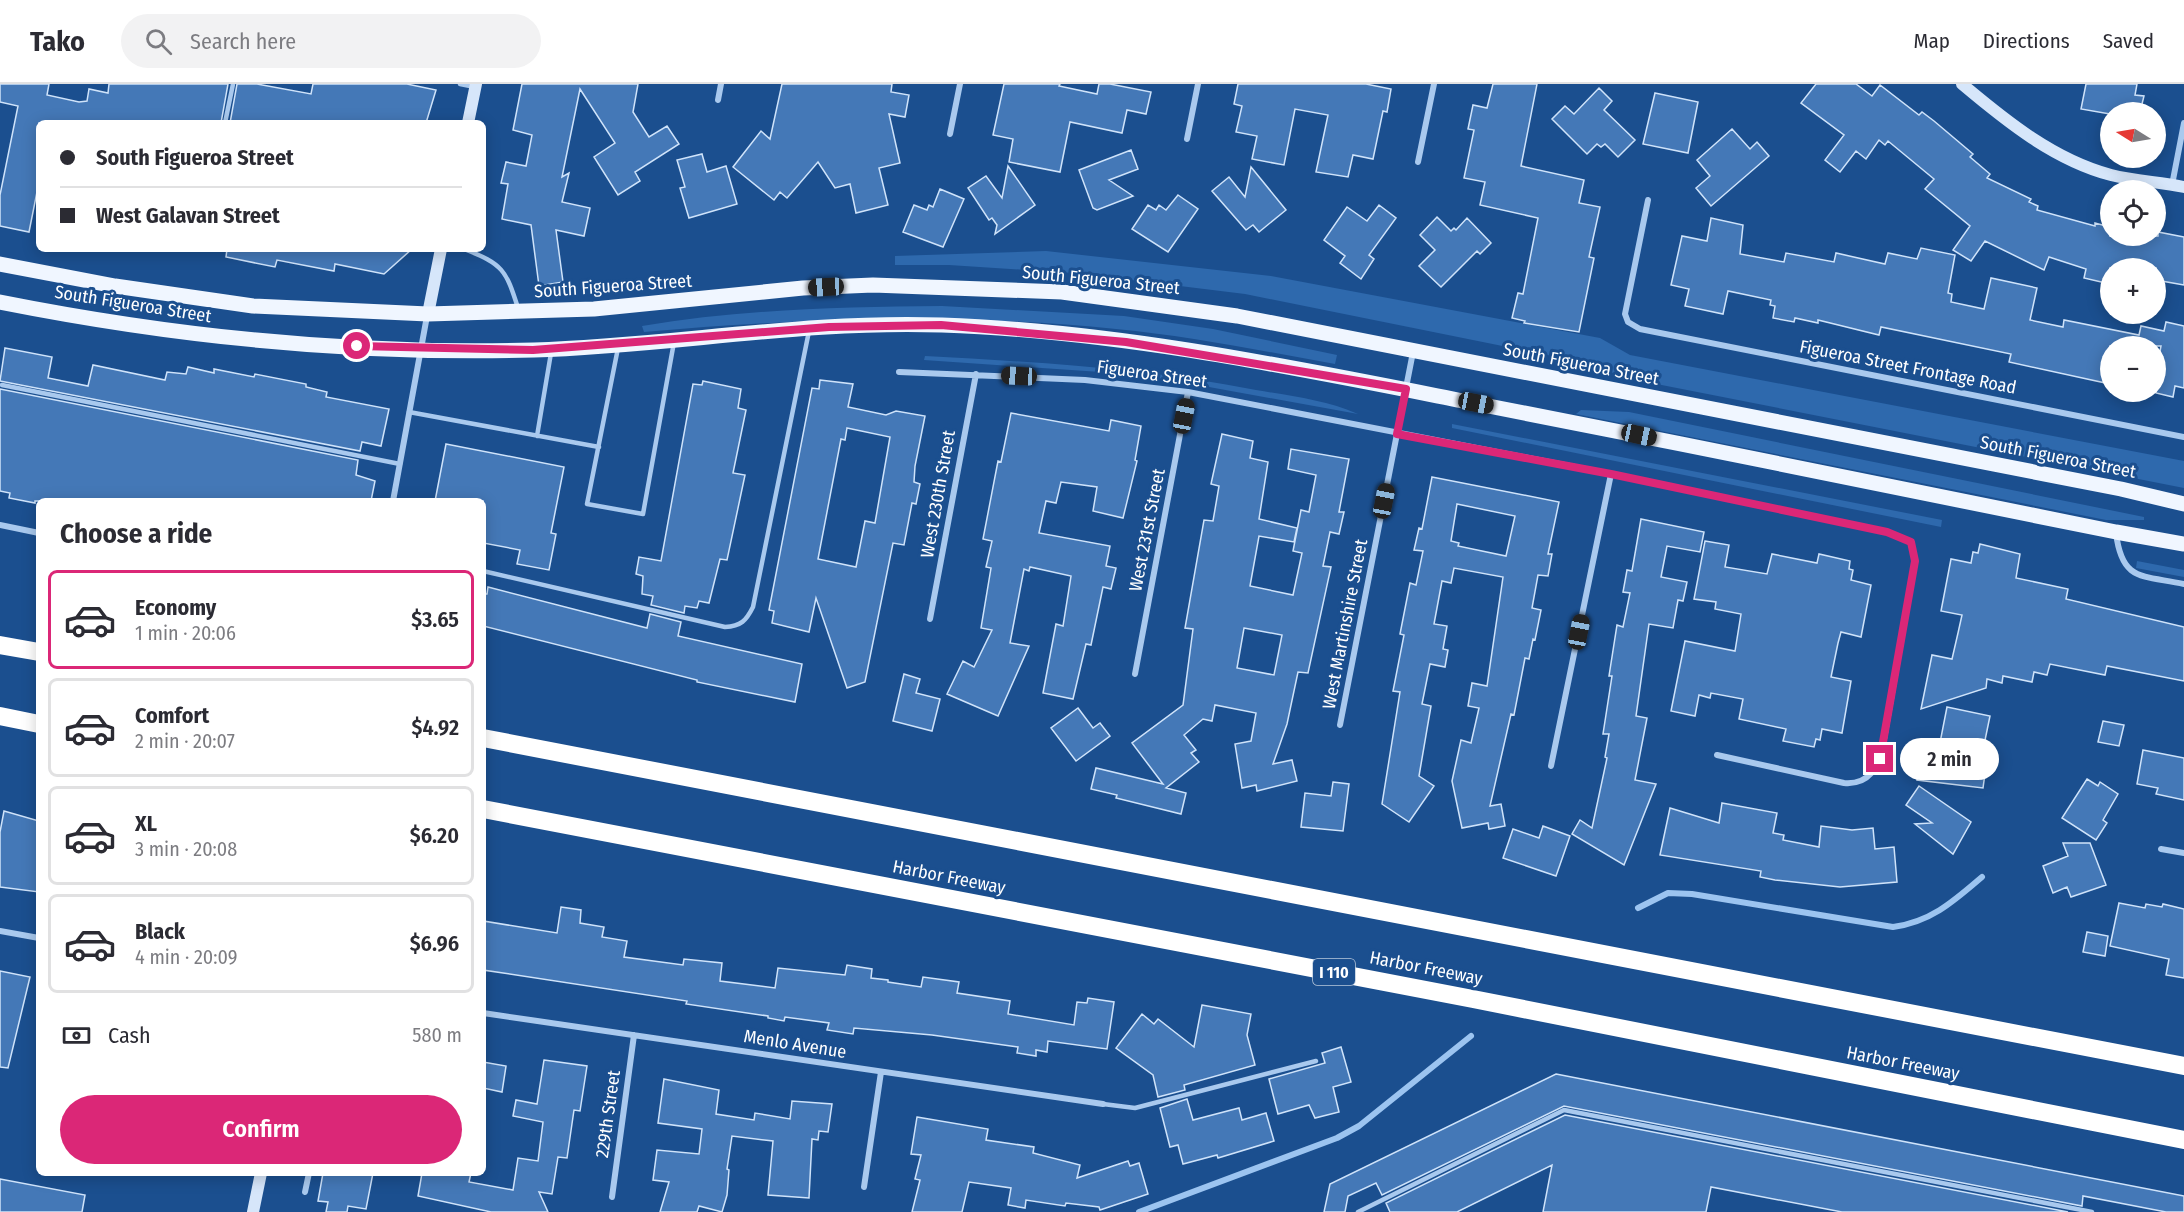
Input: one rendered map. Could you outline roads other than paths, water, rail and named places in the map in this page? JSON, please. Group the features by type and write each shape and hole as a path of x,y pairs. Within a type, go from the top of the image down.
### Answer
{"highway":[{"path":"0,645 36,651"},
{"path":"0,716 36,723"},
{"path":"486,739 2184,1066"},
{"name":"Harbor Freeway","path":"486,810 1484,1001 2184,1140"}],"main road":[{"name":"South Figueroa Street","path":"0,264 115,286 242,305 428,314 594,309 803,288 873,285 950,286 1062,292 1134,300 1238,316 2121,489 2184,504"},
{"name":"South Figueroa Street","path":"0,302 134,326 245,340 421,350 551,349 810,328 941,325 1038,332 1126,342 1406,389 2116,532 2184,543"}],"street":[{"path":"718,100 721,84"},
{"path":"950,134 960,84"},
{"path":"1187,139 1198,84"},
{"path":"1418,162 1434,84"},
{"path":"1962,84 1999,114 2069,160 2111,175 2178,186 2184,123"},
{"path":"469,120 476,86"},
{"name":"Figueroa Street Frontage Road","path":"1648,200 1625,314 1628,322 1640,329 2184,437"},
{"path":"394,498 440,252"},
{"name":"West Martinshire Street","path":"1340,726 1413,352"},
{"name":"Figueroa Street","path":"899,372 1085,380 1188,392 1397,434"},
{"name":"West 230th Street","path":"930,619 976,374"},
{"name":"West 231st Street","path":"1135,674 1188,392"},
{"path":"1397,434 1611,474 1887,532 1911,542 1915,561 1883,745 1880,759 1866,780 1856,784 1844,783 1718,754"},
{"path":"1551,766 1611,474"},
{"path":"0,525 36,532"},
{"path":"2116,532 2119,555 2124,565 2134,573 2184,584"},
{"path":"2161,849 2184,853"},
{"path":"0,931 36,937"},
{"name":"Menlo Avenue","path":"486,1012 1103,1104"},
{"name":"229th Street","path":"612,1197 634,1035"},
{"path":"864,1187 881,1072"},
{"path":"253,1212 260,1176"},
{"path":"305,1191 308,1176"}],"lane":[{"path":"226,120 232,84"},
{"path":"460,84 476,86"},
{"path":"472,252 487,258 507,274 519,311"},
{"path":"486,572 725,627 736,627 746,621 753,607 810,328"},
{"path":"619,344 587,504 643,514 675,339"},
{"path":"537,436 551,349"},
{"path":"2,385 400,464"},
{"path":"409,412 599,447"},
{"path":"1103,1104 1135,1108 1316,1061"},
{"path":"1358,1212 1564,1110 2092,1212"}],"waterway":[{"path":"1638,908 1668,893 1692,894 1893,927 1919,920 1941,909 1982,877"},
{"path":"1139,1212 1337,1138 1359,1126 1471,1036"}]}
